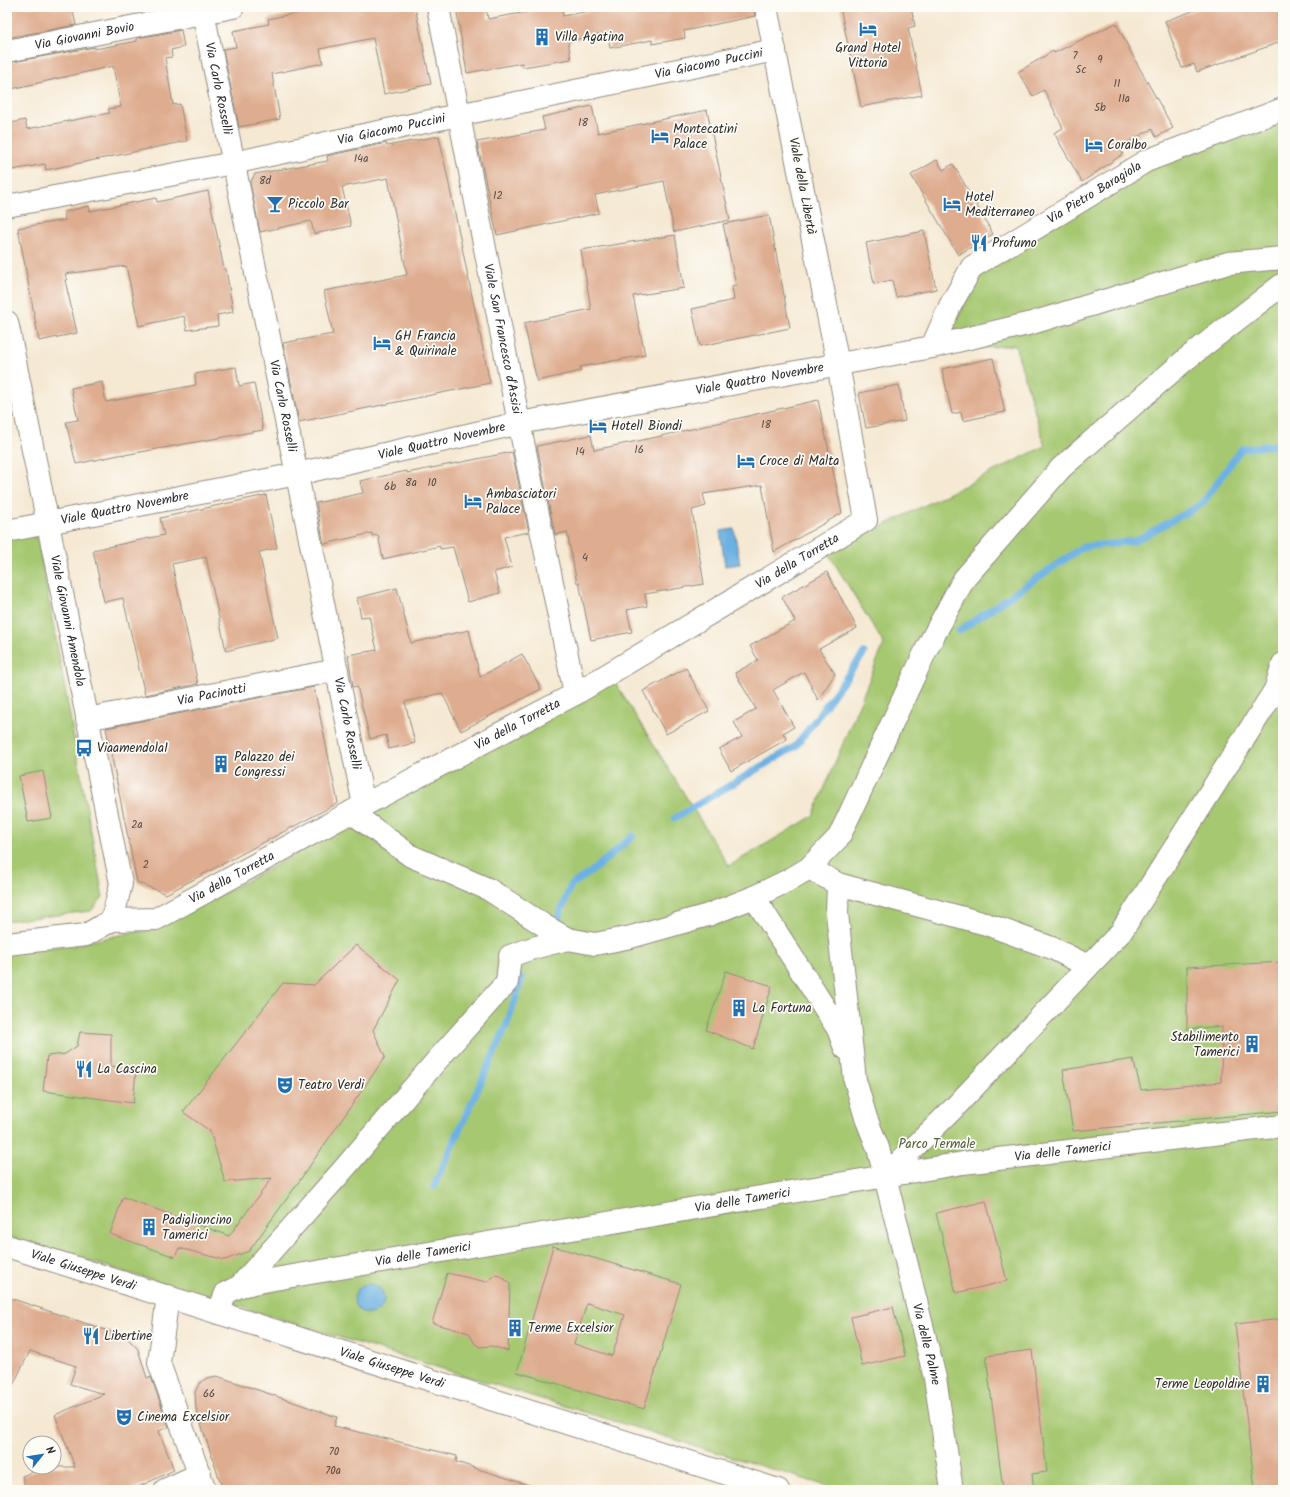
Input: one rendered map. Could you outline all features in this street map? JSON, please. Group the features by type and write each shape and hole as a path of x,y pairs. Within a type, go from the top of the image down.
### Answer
{"street":[{"name":"Via Giovanni Bovio","path":"7,51 202,10 233,7"},
{"name":"Viale San Francesco d'Assisi","path":"438,7 458,115 575,694"},
{"name":"Viale della Libertà","path":"766,7 838,364"},
{"name":"Via Carlo Rosselli","path":"202,10 337,670 358,808"},
{"name":"Via Giacomo Puccini","path":"7,206 234,164 458,115 775,50"},
{"name":"Via Pietro Baragiola","path":"932,347 950,306 972,267 1146,160 1283,109"},
{"path":"838,364 932,347 1032,323 1228,263 1283,258"},
{"path":"358,808 411,856 488,890 568,939 595,944 631,937 708,915 754,898 789,880 809,868 839,837 927,648 964,579 1062,468 1185,360 1283,284"},
{"name":"Viale Giovanni Amendola","path":"7,322 121,884 112,920"},
{"name":"Viale Quattro Novembre","path":"7,531 297,474 520,423 838,364"},
{"name":"Via della Torretta","path":"7,944 86,935 112,920 156,919 358,808 575,694 866,520 838,364"},
{"path":"884,1177 954,1108 1121,932 1275,690 1283,664"},
{"name":"Via Pacinotti","path":"87,719 337,670"},
{"path":"809,868 838,884 986,924 1052,948 1088,966"},
{"path":"838,884 837,914 855,1080"},
{"path":"754,898 838,1029 855,1080"},
{"path":"240,1286 507,982 510,956 533,948 568,939"},
{"name":"Via delle Palme","path":"855,1080 866,1118 878,1148 935,1378 952,1490"},
{"name":"Via delle Tamerici","path":"218,1312 226,1293 240,1286 963,1163 1283,1126"},
{"name":"Viale Giuseppe Verdi","path":"7,1246 778,1490"},
{"path":"165,1490 203,1482 159,1363 168,1296"}],"green space":[{"name":"Parco Termale","path":"1283,120 1283,1490 840,1490 7,1236 7,953 79,944 165,925 614,681 729,866 813,816 884,644 828,553 1045,446 1015,345 941,352 981,270 1150,167"},
{"path":"36,530 103,897 91,911 7,921 7,536"}],"water":[{"path":"734,529 740,564 725,566 720,531"},
{"path":"369,1284 380,1288 384,1299 380,1310 369,1314 358,1310 354,1299 358,1288"}],"building":[{"path":"7,7 72,7 76,25 7,38"},
{"path":"326,7 415,7 431,84 384,94 373,38 320,49 323,63 272,74 280,119 239,127 223,49 236,47 233,31 269,24 268,19"},
{"path":"456,7 486,7 488,19 555,7 562,7 563,16 609,7 754,7 755,16 684,31 685,38 652,44 652,40 610,48 608,33 568,41 571,59 523,67 522,63 467,73"},
{"path":"840,7 911,7 915,26 908,28 922,95 861,107"},
{"path":"1204,7 1258,7 1259,9 1283,7 1283,41 1197,72 1194,64 1182,68 1165,21"},
{"path":"1116,23 1173,128 1156,137 1152,129 1119,147 1123,154 1082,182 1054,133 1063,128 1044,90 1033,96 1018,72 1053,51 1054,53"},
{"path":"181,30 184,47 171,50 172,57 165,58 173,105 180,104 187,141 46,170 45,164 7,171 7,124 25,120 27,129 110,113 108,109 121,107 113,66 7,90 7,63 95,47 95,49 137,41 137,38"},
{"path":"592,106 598,133 707,110 730,220 674,232 664,181 595,195 599,213 497,235 477,142 545,130 542,117"},
{"path":"439,136 490,383 299,422 283,343 333,334 324,291 407,275 388,178 342,187 351,226 314,234 311,221 260,232 250,183 255,174 328,161 327,156 386,143 387,146"},
{"name":"Hotel Mediterraneo","path":"937,160 943,170 953,164 993,234 958,255 911,175"},
{"path":"208,191 224,269 226,269 233,312 217,315 218,326 187,330 184,316 139,326 126,266 65,274 77,333 39,341 18,228 65,220 64,212 89,206 90,211 156,198 157,202"},
{"path":"769,215 790,328 700,346 692,309 734,300 732,286 736,285 723,224"},
{"path":"924,231 936,289 896,297 892,280 874,284 866,243"},
{"path":"675,235 684,288 633,296 645,355 580,367 581,371 537,381 524,323 591,309 581,250"},
{"path":"993,358 1005,412 963,421 961,412 952,414 942,369"},
{"path":"236,367 239,386 254,383 263,430 124,454 76,464 66,422 78,420 71,388 102,382 106,402 196,385 195,374"},
{"path":"899,385 905,421 866,428 859,393"},
{"path":"818,400 842,513 774,552 762,485 703,494 706,506 692,510 704,584 645,594 647,606 627,610 632,632 591,640 579,582 577,583 567,532 555,535 537,446 591,435 594,450"},
{"path":"512,452 529,532 504,537 512,567 494,572 500,593 468,602 453,547 440,549 440,546 383,559 378,535 372,536 372,533 324,544 316,503 363,493 360,481"},
{"path":"266,495 277,548 259,552 278,638 226,651 206,557 172,564 198,684 145,695 123,598 104,602 93,550 164,535 160,518"},
{"path":"827,572 857,628 819,649 835,674 818,700 804,672 773,690 794,727 783,733 787,739 731,771 719,749 742,737 734,722 756,709 735,673 758,660 750,646 795,621 782,597"},
{"path":"397,588 411,643 469,630 480,677 522,654 541,689 461,731 442,693 405,702 415,743 389,749 386,735 370,739 357,686 353,687 348,655 377,650 369,616 361,617 357,598"},
{"path":"686,668 709,711 666,734 643,691"},
{"name":"Palazzo dei Congressi","path":"314,687 338,803 166,894 137,882 106,728"},
{"path":"43,771 52,818 28,822 19,776"},
{"name":"Teatro Verdi","path":"356,945 400,980 373,1030 385,1057 249,1251 225,1260 179,1248 175,1257 110,1234 123,1197 229,1236 272,1178 225,1182 210,1131 183,1112 283,983 314,985"},
{"name":"Stabilimento Tamerici","path":"1283,962 1283,1111 1073,1131 1063,1070 1133,1059 1141,1090 1221,1082 1222,1026 1187,1029 1187,967"},
{"name":"La Fortuna","path":"726,971 772,986 753,1049 706,1030"},
{"name":"La Cascina","path":"80,1032 111,1034 111,1066 136,1071 133,1103 43,1091 47,1056 65,1054 77,1046"},
{"path":"986,1201 1007,1281 956,1293 936,1213"},
{"name":"Terme Excelsior","path":"553,1246 681,1284 644,1409 517,1372","holes":["587,1303 625,1315 612,1356 574,1344"]},
{"path":"447,1273 487,1282 494,1275 500,1276 510,1283 508,1351 491,1346 480,1347 475,1344 469,1333 432,1323"},
{"path":"7,1297 126,1337 138,1349 147,1378 151,1377 169,1427 159,1431 174,1470 132,1490 26,1490 22,1476 62,1475 62,1467 75,1467 55,1415 104,1394 70,1384 76,1366 30,1351 7,1397"},
{"path":"893,1307 905,1356 862,1366 851,1317"},
{"name":"Terme Leopoldine","path":"1283,1319 1283,1490 1255,1490 1235,1324"},
{"path":"1032,1350 1047,1472 1032,1474 1034,1490 1003,1490 986,1356"},
{"path":"217,1376 337,1417 334,1426 457,1456 456,1462 532,1486 532,1490 223,1490 196,1409 195,1392 199,1384 207,1378"}],"waterway":[{"path":"959,631 1083,547 1135,541 1202,504 1241,449 1274,445 1283,441"},
{"path":"675,818 796,746 864,653"},
{"path":"558,919 571,885 591,872 633,836"},
{"path":"434,1186 506,1027 522,978"}],"place":[{"name":"Grand Hotel Vittoria","path":"868,29"},
{"name":"Villa Agatina","path":"542,37"},
{"name":"Montecatini Palace","path":"660,136"},
{"name":"Coralbo","path":"1094,145"},
{"name":"Piccolo Bar","path":"275,204"},
{"name":"Hotel Mediterraneo","path":"952,204"},
{"name":"Profumo","path":"979,243"},
{"name":"GH Francia & Quirinale","path":"382,343"},
{"name":"Hotell Biondi","path":"598,426"},
{"name":"Croce di Malta","path":"746,461"},
{"name":"Ambasciatori Palace","path":"473,501"},
{"name":"Viaamendola1","path":"84,748"},
{"name":"Palazzo dei Congressi","path":"221,764"},
{"name":"La Fortuna","path":"739,1008"},
{"name":"Stabilimento Tamerici","path":"1252,1044"},
{"name":"La Cascina","path":"84,1069"},
{"name":"Teatro Verdi","path":"285,1085"},
{"name":"Padiglioncino Tamerici","path":"149,1227"},
{"name":"Terme Excelsior","path":"515,1328"},
{"name":"Libertine","path":"91,1336"},
{"name":"Terme Leopoldine","path":"1263,1384"},
{"name":"Cinema Excelsior","path":"124,1417"}]}
